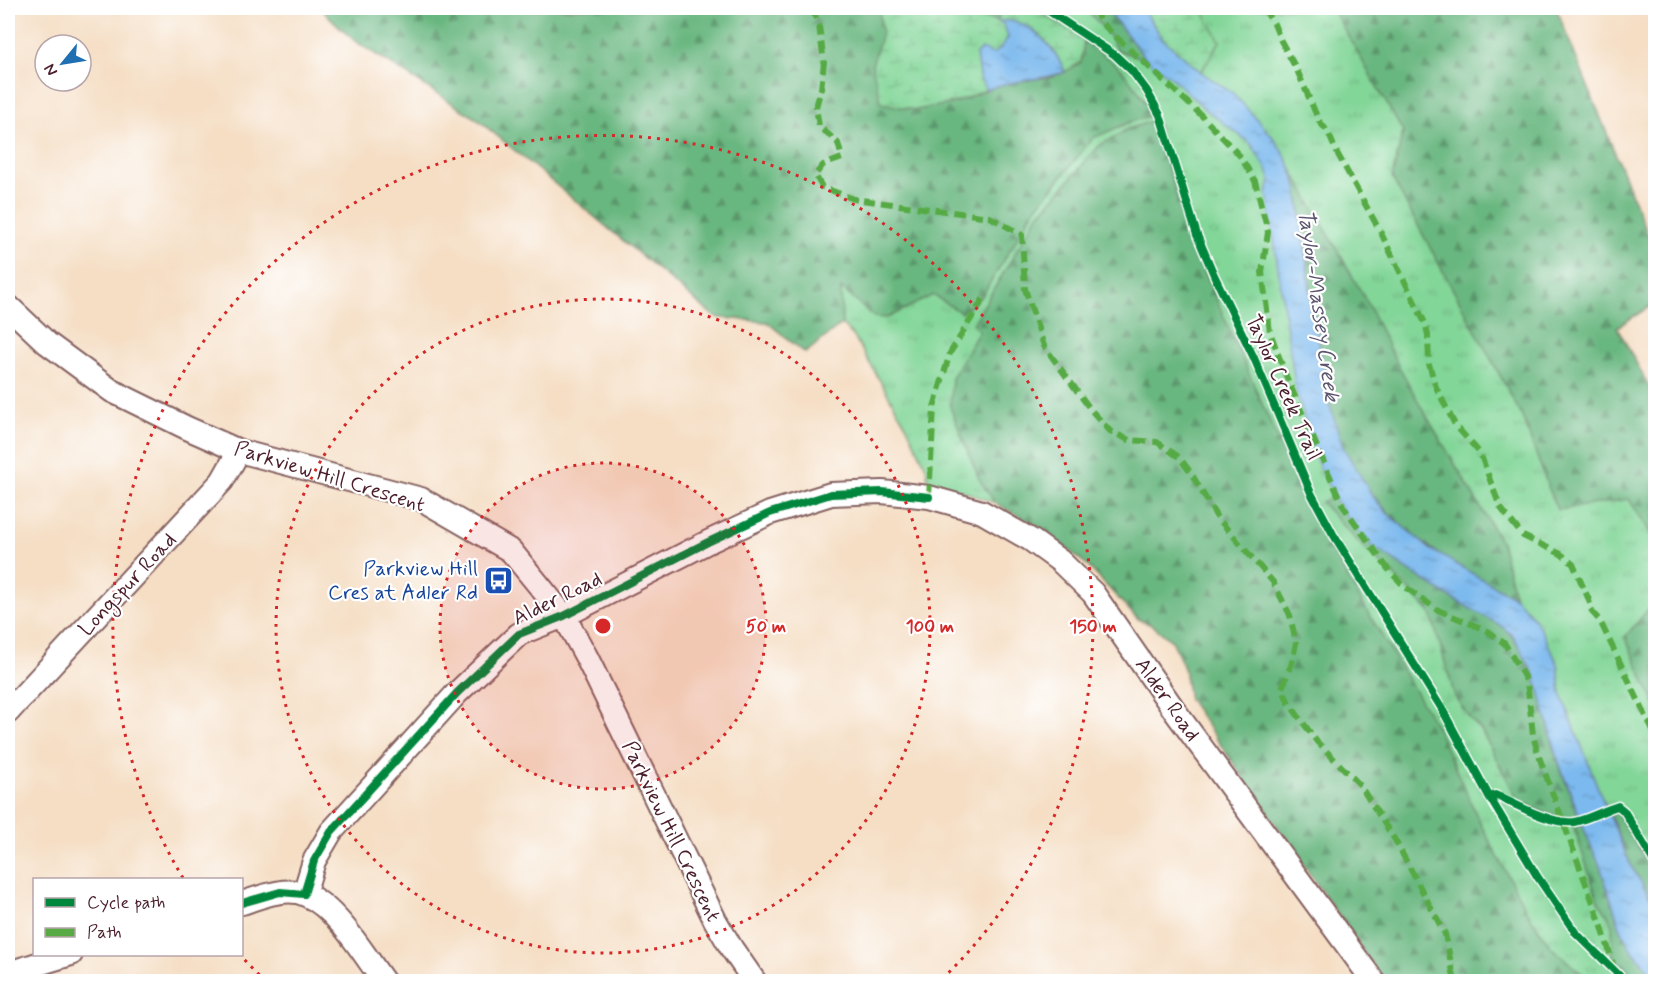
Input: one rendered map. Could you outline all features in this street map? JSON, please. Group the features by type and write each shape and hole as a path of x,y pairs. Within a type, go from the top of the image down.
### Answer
{"street":[{"name":"Parkview Hill Crescent","path":"8,306 47,343 112,391 239,451 421,499 511,551 564,616 587,658 715,920 755,981"},
{"name":"Longspur Road","path":"8,712 222,481 239,451"},
{"name":"Alder Road","path":"304,894 314,861 331,832 457,693 519,634 564,616 770,513 831,494 882,492 929,497 982,512 1031,540 1060,561 1093,593 1177,714 1374,981"},
{"path":"243,903 280,892 304,894 325,907 384,981"},
{"path":"8,974 65,956"}],"green space":[{"path":"320,8 1556,8 1655,252 1655,303 1617,327 1655,398 1655,981 1384,981 1189,699 1184,668 1173,642 1152,625 1138,619 1086,564 1038,525 995,503 963,491 928,482 926,467 906,425 855,338 842,324 805,353 767,322 715,317 477,119 355,41"},
{"path":"320,8 879,8 882,34 872,65 882,103 916,110 954,103 1005,82 1052,77 1081,62 1084,41 1119,67 1137,89 1153,115 1093,138 1035,209 982,296 962,313 933,295 887,318 874,317 841,288 842,324 805,353 767,322 715,317 477,119 355,41"},
{"path":"879,8 969,8 978,16 998,21 1000,8 1035,8 1084,41 1081,62 1051,77 1005,82 954,103 916,110 881,103 872,65 882,34"},
{"path":"969,8 1000,8 998,21 978,16"},
{"path":"1085,8 1106,8 1146,59 1117,50 1106,31"},
{"path":"1142,8 1201,8 1220,41 1201,72 1163,39"},
{"path":"1332,8 1556,8 1655,252 1655,303 1617,327 1655,398 1655,540 1629,499 1557,510 1521,414 1392,178 1403,132"},
{"path":"1155,120 1178,202 1201,264 1295,479 1335,557 1437,728 1482,827 1528,913 1551,947 1590,981 1384,981 1189,699 1184,668 1173,642 1152,625 1138,619 1086,564 1038,526 995,503 979,479 950,407 952,378 979,331 973,324 1036,218 1099,146 1128,129"},
{"path":"1291,168 1368,304 1424,412 1501,542 1515,598 1439,554 1395,519 1358,475 1343,448 1331,414 1322,372 1301,214"},
{"path":"1334,497 1351,523 1501,625 1515,640 1533,672 1559,764 1579,817 1568,820 1545,813 1518,800 1481,730 1455,697 1431,614 1321,502"},
{"path":"1655,601 1655,704 1625,637"},
{"path":"1617,812 1655,874 1655,905 1631,866 1610,814"},
{"path":"1582,823 1600,866 1620,927 1629,946 1655,981 1637,977 1613,958 1612,922 1598,901 1574,827"}],"water":[{"path":"1106,8 1142,8 1163,39 1201,72 1234,94 1272,136 1283,152 1297,186 1311,296 1330,406 1343,447 1372,495 1386,512 1430,549 1515,598 1531,614 1540,628 1558,664 1561,693 1600,793 1631,866 1655,905 1655,978 1629,946 1620,927 1600,866 1559,763 1535,676 1514,637 1500,625 1448,596 1373,547 1351,523 1334,497 1318,464 1296,391 1267,192 1271,183 1267,169 1251,144 1146,59"},
{"path":"998,21 1015,21 1039,35 1052,49 1065,72 986,90 979,76 976,54 982,49 993,54 1001,48 1008,37 1004,25"}],"marked path":[{"path":"812,8 819,26 824,62 816,107 819,126 838,143 842,158 823,165 815,175 822,187 854,199 990,217 1022,235 1025,289 1044,346 1091,410 1110,431 1129,440 1157,442 1179,457 1216,516 1273,582 1290,615 1296,643 1292,663 1282,688 1289,703 1317,742 1359,784 1395,840 1445,934 1455,982"},
{"path":"1095,8 1099,20 1200,114 1240,156 1255,181 1268,232 1262,272 1270,332 1286,376 1343,506 1388,569 1405,587 1438,610 1488,631 1505,644 1527,682 1533,735 1538,754 1602,927 1614,967"},
{"path":"1263,8 1274,24 1319,121 1328,132 1425,323 1428,335 1429,364 1436,387 1455,425 1480,453 1500,507 1523,536 1561,554 1573,564 1592,612 1600,621 1656,737"},
{"path":"929,497 934,407 950,353 985,296"}],"cycle path":[{"name":"Taylor Creek Trail","path":"1044,8 1115,55 1132,71 1147,91 1160,115 1197,235 1254,358 1311,493 1333,534 1442,709 1490,798 1537,876 1575,932 1626,982"},
{"path":"243,903 280,892 304,894 314,861 331,832 457,693 519,634 564,616 770,513 831,494 882,492 929,497"},
{"path":"1490,798 1495,795 1534,813 1565,822 1580,821 1618,806 1624,811 1656,865"}],"place":[{"name":"Parkview Hill Cres at Adler Rd","path":"499,580"}],"water label":[{"name":"Taylor-Massey Creek","path":"1320,305"}]}
